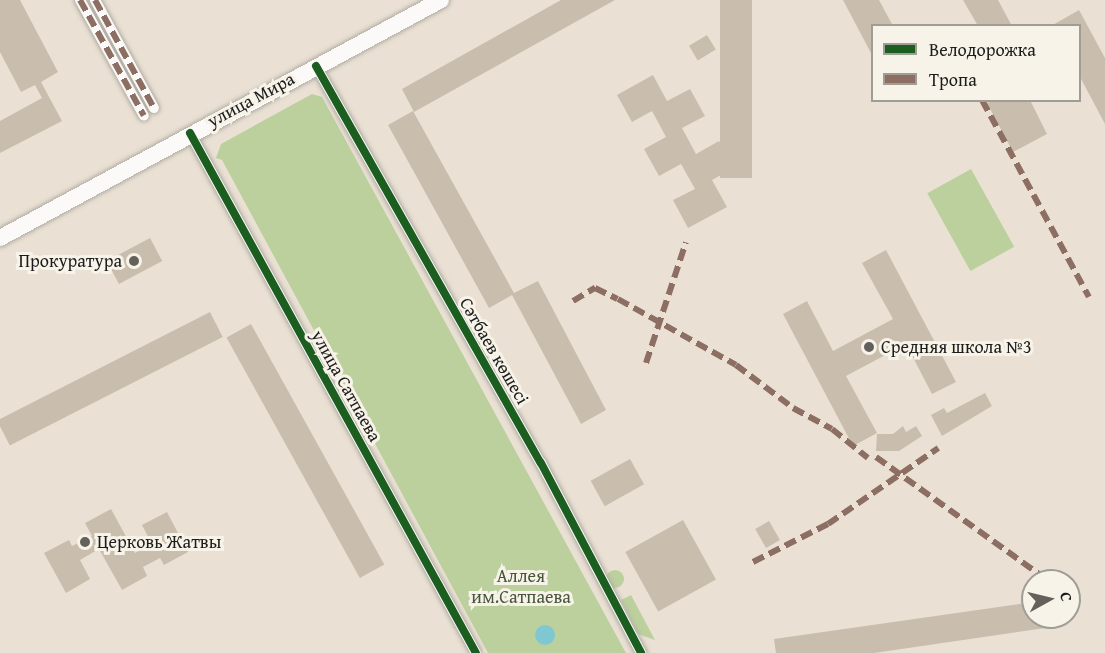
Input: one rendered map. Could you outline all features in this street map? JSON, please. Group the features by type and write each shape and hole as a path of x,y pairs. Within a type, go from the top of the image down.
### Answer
{"street":[{"path":"80,0 144,116"},
{"path":"95,0 154,108"},
{"name":"улица Мира","path":"0,238 190,133 441,0"},
{"name":"Сәтбаев көшесі","path":"316,66 541,463 641,653"},
{"name":"улица Сатпаева","path":"190,133 476,653"}],"green space":[{"name":"Аллея им.Сатпаева","path":"312,94 322,97 626,653 488,653 222,160 216,158 221,144"},
{"path":"971,169 1014,247 970,271 927,193"},
{"path":"615,570 621,573 624,579 621,585 615,588 609,585 606,579 609,573"},
{"path":"631,595 655,640 638,634 621,600"}],"water":[{"path":"545,625 552,628 555,635 552,642 545,645 538,642 535,635 538,628"}],"building":[{"path":"0,0 20,0 58,72 41,82 62,121 0,153 0,121 42,98 35,85 21,92 0,52"},
{"path":"561,0 615,0 414,112 402,89"},
{"path":"720,0 752,0 752,178 720,178"},
{"path":"843,0 879,0 892,24 871,24 871,53"},
{"path":"963,0 998,0 1011,24 977,24"},
{"path":"1079,10 1105,58 1105,124 1081,79 1081,24 1054,24"},
{"path":"707,35 716,50 698,60 689,46"},
{"path":"653,75 667,101 690,89 705,116 682,128 696,154 719,141 734,168 712,180 727,207 688,228 673,200 695,189 681,164 659,176 644,149 666,137 652,111 632,122 617,95"},
{"path":"1031,102 1047,134 1013,152 987,103"},
{"path":"413,111 514,293 538,281 606,410 581,424 512,295 489,308 388,125"},
{"name":"Прокуратура","path":"150,238 162,261 119,284 107,261"},
{"name":"Средняя школа №3","path":"886,250 956,382 932,394 906,344 846,376 877,433 853,446 783,314 807,301 833,351 893,319 862,263"},
{"path":"210,312 223,337 10,445 0,426 0,419"},
{"path":"251,324 384,565 360,578 227,338"},
{"path":"985,393 992,406 942,436 931,415 944,408 947,413"},
{"path":"903,426 906,432 916,426 922,436 899,451 876,451 877,434 893,434"},
{"path":"630,459 644,484 605,506 591,481"},
{"path":"111,509 135,553 152,544 142,525 167,512 188,552 164,565 160,558 143,567 147,576 122,590 99,549 80,560 90,579 66,593 44,553 69,540 72,546 92,536 85,523"},
{"path":"683,520 716,579 658,611 625,552"},
{"path":"769,521 780,540 766,548 755,529"},
{"path":"1021,604 1021,629 1038,629 874,653 776,653 774,639"}],"marked path":[{"path":"80,0 144,116"},
{"path":"95,0 154,108"},
{"path":"983,102 1089,297"},
{"path":"646,363 686,242"},
{"path":"573,301 595,288 618,299 736,365 793,408 832,429 868,458"},
{"path":"753,562 828,524 938,448"},
{"path":"876,457 1032,569"}],"cycle path":[{"path":"316,66 541,463 641,653"},
{"path":"190,133 476,653"}],"place":[{"name":"Прокуратура","path":"134,261"},
{"name":"Средняя школа №3","path":"869,347"},
{"name":"Церковь Жатвы","path":"85,542"}]}
